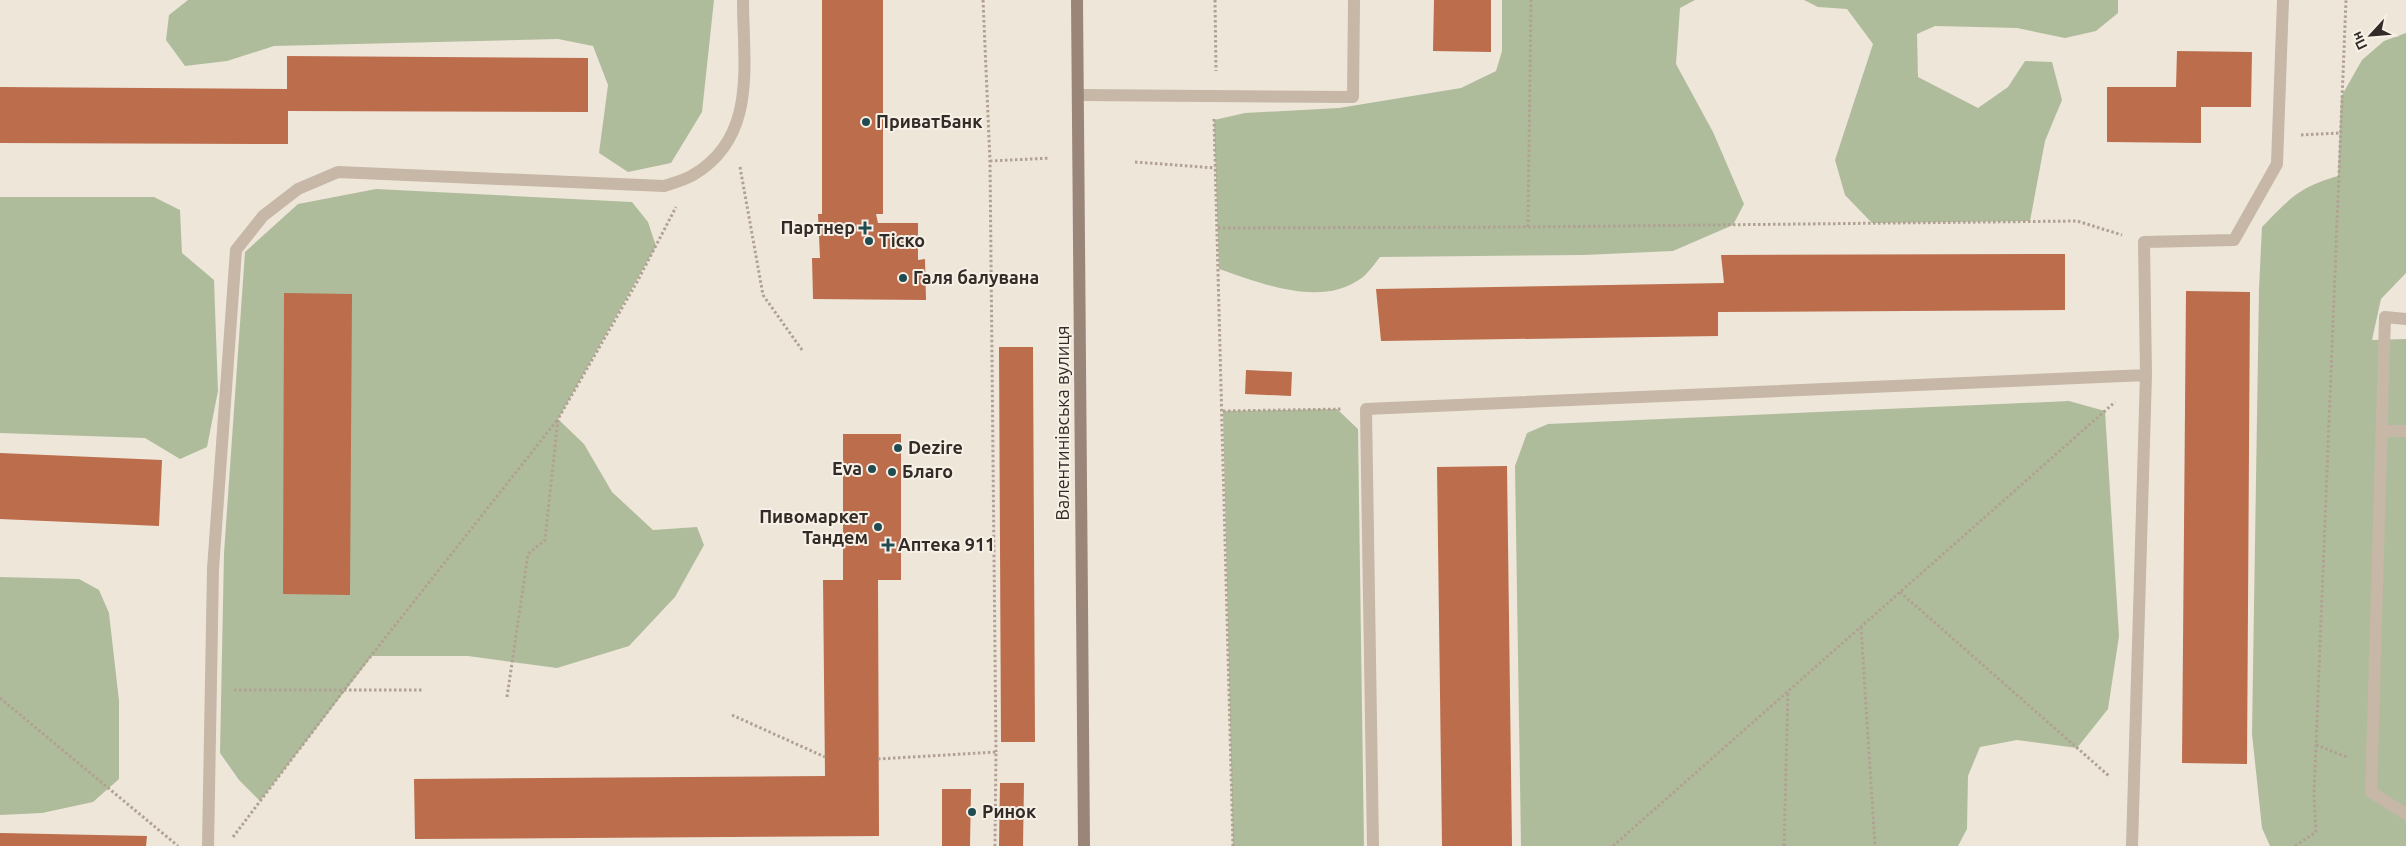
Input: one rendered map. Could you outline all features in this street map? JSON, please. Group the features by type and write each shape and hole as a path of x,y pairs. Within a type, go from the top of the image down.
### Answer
{"street":[{"name":"Валентинівська вулиця","path":"1078,0 1084,846"}],"lane":[{"path":"208,846 213,569 236,250 264,216 298,189 338,172 664,186 692,176 717,157 734,132 743,103 743,0"},
{"path":"1078,95 1217,98 1353,97 1354,0"},
{"path":"2132,846 2146,375 2144,242 2234,240 2277,164 2283,0"},
{"path":"2406,319 2385,318 2371,792 2406,814"},
{"path":"1373,846 1366,409 2146,375"},
{"path":"2382,431 2406,431"}],"path":[{"path":"983,0 990,161 996,752 995,846"},
{"path":"1216,0 1217,98 1214,112 1233,846"},
{"path":"1528,227 1531,0"},
{"path":"2295,846 2316,832 2314,795 2339,133 2346,0"},
{"path":"734,132 763,295 802,350"},
{"path":"2278,136 2339,133"},
{"path":"990,161 1050,158"},
{"path":"1135,162 1216,168"},
{"path":"232,838 344,690 558,419 637,282 692,176"},
{"path":"1218,228 1528,227 2077,220 2144,242"},
{"path":"1613,846 2146,375"},
{"path":"1223,411 1366,409"},
{"path":"507,697 528,554 545,540 558,419"},
{"path":"1900,592 2134,798"},
{"path":"1861,627 1874,846"},
{"path":"211,690 424,690"},
{"path":"1784,846 1788,691"},
{"path":"0,698 178,846"},
{"path":"732,715 824,757"},
{"path":"878,759 996,752"}],"green space":[{"path":"188,0 714,0 702,112 671,163 628,172 599,153 608,85 593,46 558,39 274,46 227,61 185,66 166,40 169,15"},
{"path":"1502,0 1695,0 1680,8 1676,64 1713,132 1744,204 1733,225 1673,251 1584,255 1380,257 1363,277 1347,286 1329,291 1291,290 1253,281 1219,269 1214,120 1245,113 1339,108 1461,88 1496,71 1502,51"},
{"path":"1804,0 2118,0 2118,13 2096,31 2065,38 2017,28 1935,26 1917,34 1918,77 1978,108 2008,87 2025,61 2052,62 2062,100 2045,141 2030,221 1872,223 1845,195 1835,160 1873,44 1847,9 1818,7"},
{"path":"2406,33 2406,273 2381,299 2372,340 2406,339 2406,846 2270,846 2262,828 2252,734 2259,289 2262,227 2296,195 2313,185 2338,176 2341,97 2362,60 2384,41"},
{"path":"376,189 632,202 648,222 656,246 558,419 584,444 612,492 653,530 697,527 704,545 675,597 629,646 557,668 468,656 372,656 260,801 239,780 220,753 224,553 245,252 298,204"},
{"path":"0,197 154,197 180,210 182,253 214,280 218,391 207,447 180,459 145,438 0,433"},
{"path":"2069,401 2105,411 2119,636 2108,709 2077,748 2017,740 1980,747 1968,776 1967,829 1958,846 1521,846 1515,466 1527,433 1548,424"},
{"path":"1337,409 1358,429 1364,846 1233,846 1223,411"},
{"path":"0,577 79,579 99,590 109,613 119,701 119,779 93,802 42,813 0,815"}],"building":[{"path":"822,0 883,0 883,214 876,214 878,223 918,223 918,260 925,259 926,300 813,299 812,258 820,258 818,214 822,214"},
{"path":"1434,0 1491,0 1491,52 1433,51"},
{"path":"2177,51 2252,52 2251,107 2201,107 2201,143 2107,142 2107,87 2176,87"},
{"path":"287,56 588,58 588,112 288,111 288,144 0,143 0,87 287,89"},
{"path":"2065,254 2065,310 1718,312 1718,336 1381,341 1376,289 1724,283 1721,255"},
{"path":"2186,291 2250,292 2247,764 2182,763"},
{"path":"284,293 352,294 350,595 283,594"},
{"path":"999,347 1033,347 1035,742 1001,742"},
{"path":"1246,370 1292,372 1291,396 1245,394"},
{"path":"843,434 901,434 901,580 878,580 879,836 415,839 414,779 825,776 823,580 843,580"},
{"path":"0,453 162,460 159,526 0,519"},
{"path":"1507,466 1512,846 1442,846 1437,467"},
{"path":"1000,783 1024,783 1023,846 999,846"},
{"path":"942,789 971,789 970,846 942,846"},
{"path":"0,833 147,836 146,846 0,846"}],"place":[{"name":"ПриватБанк","path":"866,122"},
{"name":"Партнер","path":"865,228"},
{"name":"Тіско","path":"869,241"},
{"name":"Галя балувана","path":"903,278"},
{"name":"Dezire","path":"898,448"},
{"name":"Eva","path":"872,469"},
{"name":"Благо","path":"892,472"},
{"name":"Пивомаркет Тандем","path":"878,527"},
{"name":"Аптека 911","path":"888,545"},
{"name":"Ринок","path":"972,812"}]}
